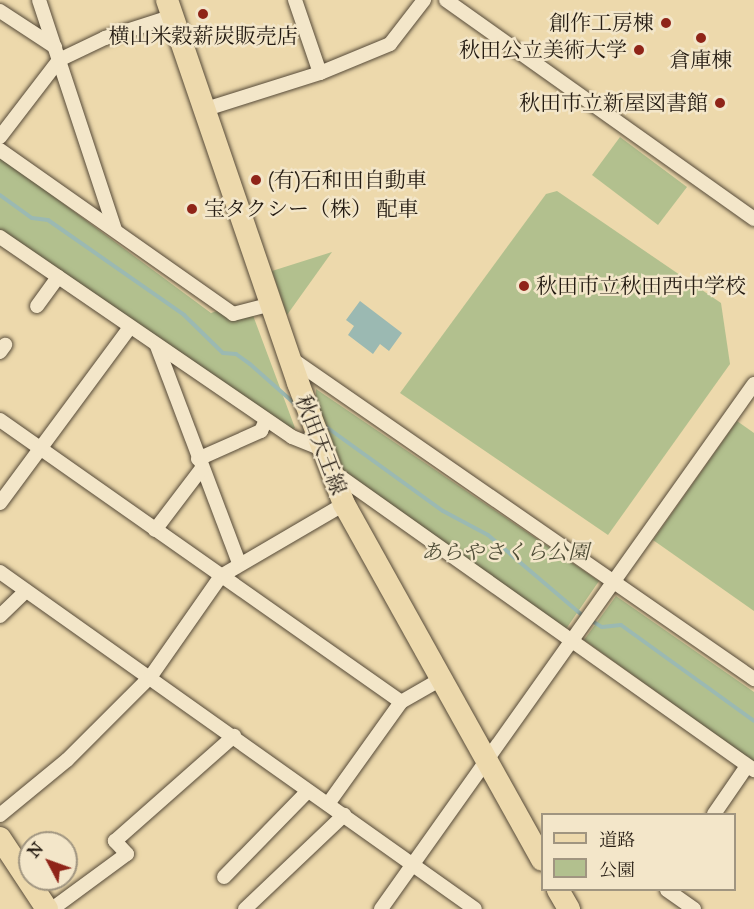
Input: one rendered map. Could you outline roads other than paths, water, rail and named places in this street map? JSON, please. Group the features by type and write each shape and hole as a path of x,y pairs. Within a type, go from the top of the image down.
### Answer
{"main road":[{"name":"秋田天王線","path":"170,8 324,458 344,504 487,763 541,853"},
{"path":"0,838 43,907"},
{"path":"559,891 569,909"}],"street":[{"path":"39,0 115,230"},
{"path":"295,0 320,73"},
{"path":"206,109 320,73 390,44 424,0"},
{"path":"446,0 752,213"},
{"path":"0,137 57,53 105,38 170,8"},
{"path":"0,11 57,53"},
{"path":"0,150 233,314 272,304"},
{"path":"0,237 324,458 464,566 574,633 751,768 715,813"},
{"path":"37,306 58,277"},
{"path":"0,503 130,327"},
{"path":"157,346 239,563"},
{"path":"289,357 608,588 754,679"},
{"path":"381,909 487,763 574,633 754,384"},
{"path":"0,420 401,702"},
{"path":"155,530 200,464 261,431 266,420"},
{"path":"0,815 67,760 151,676 221,576 239,563 344,504"},
{"path":"0,572 151,676 412,866 475,909"},
{"path":"0,616 26,591"},
{"path":"328,804 401,702 441,679"},
{"path":"43,907 127,854 115,840 234,736"},
{"path":"224,877 308,791"},
{"path":"245,909 344,815"},
{"path":"668,891 694,909"}],"water":[{"path":"360,301 402,333 389,351 380,344 373,354 348,335 354,326 346,320"}],"waterway":[{"path":"0,195 32,218 48,220 184,315 223,353 236,354 295,404"},
{"path":"325,426 443,511 488,535 582,615 602,627 621,625 754,721"}],"place":[{"name":"横山米穀薪炭販売店","path":"203,14"},
{"name":"創作工房棟","path":"666,23"},
{"name":"倉庫棟","path":"701,38"},
{"name":"秋田公立美術大学","path":"639,50"},
{"name":"秋田市立新屋図書館","path":"720,103"},
{"name":"(有)石和田自動車","path":"256,180"},
{"name":"宝タクシー（株） 配車","path":"192,209"},
{"name":"秋田市立秋田西中学校","path":"524,286"}],"park label":[{"name":"あらやさくら公園","path":"505,552"}]}
